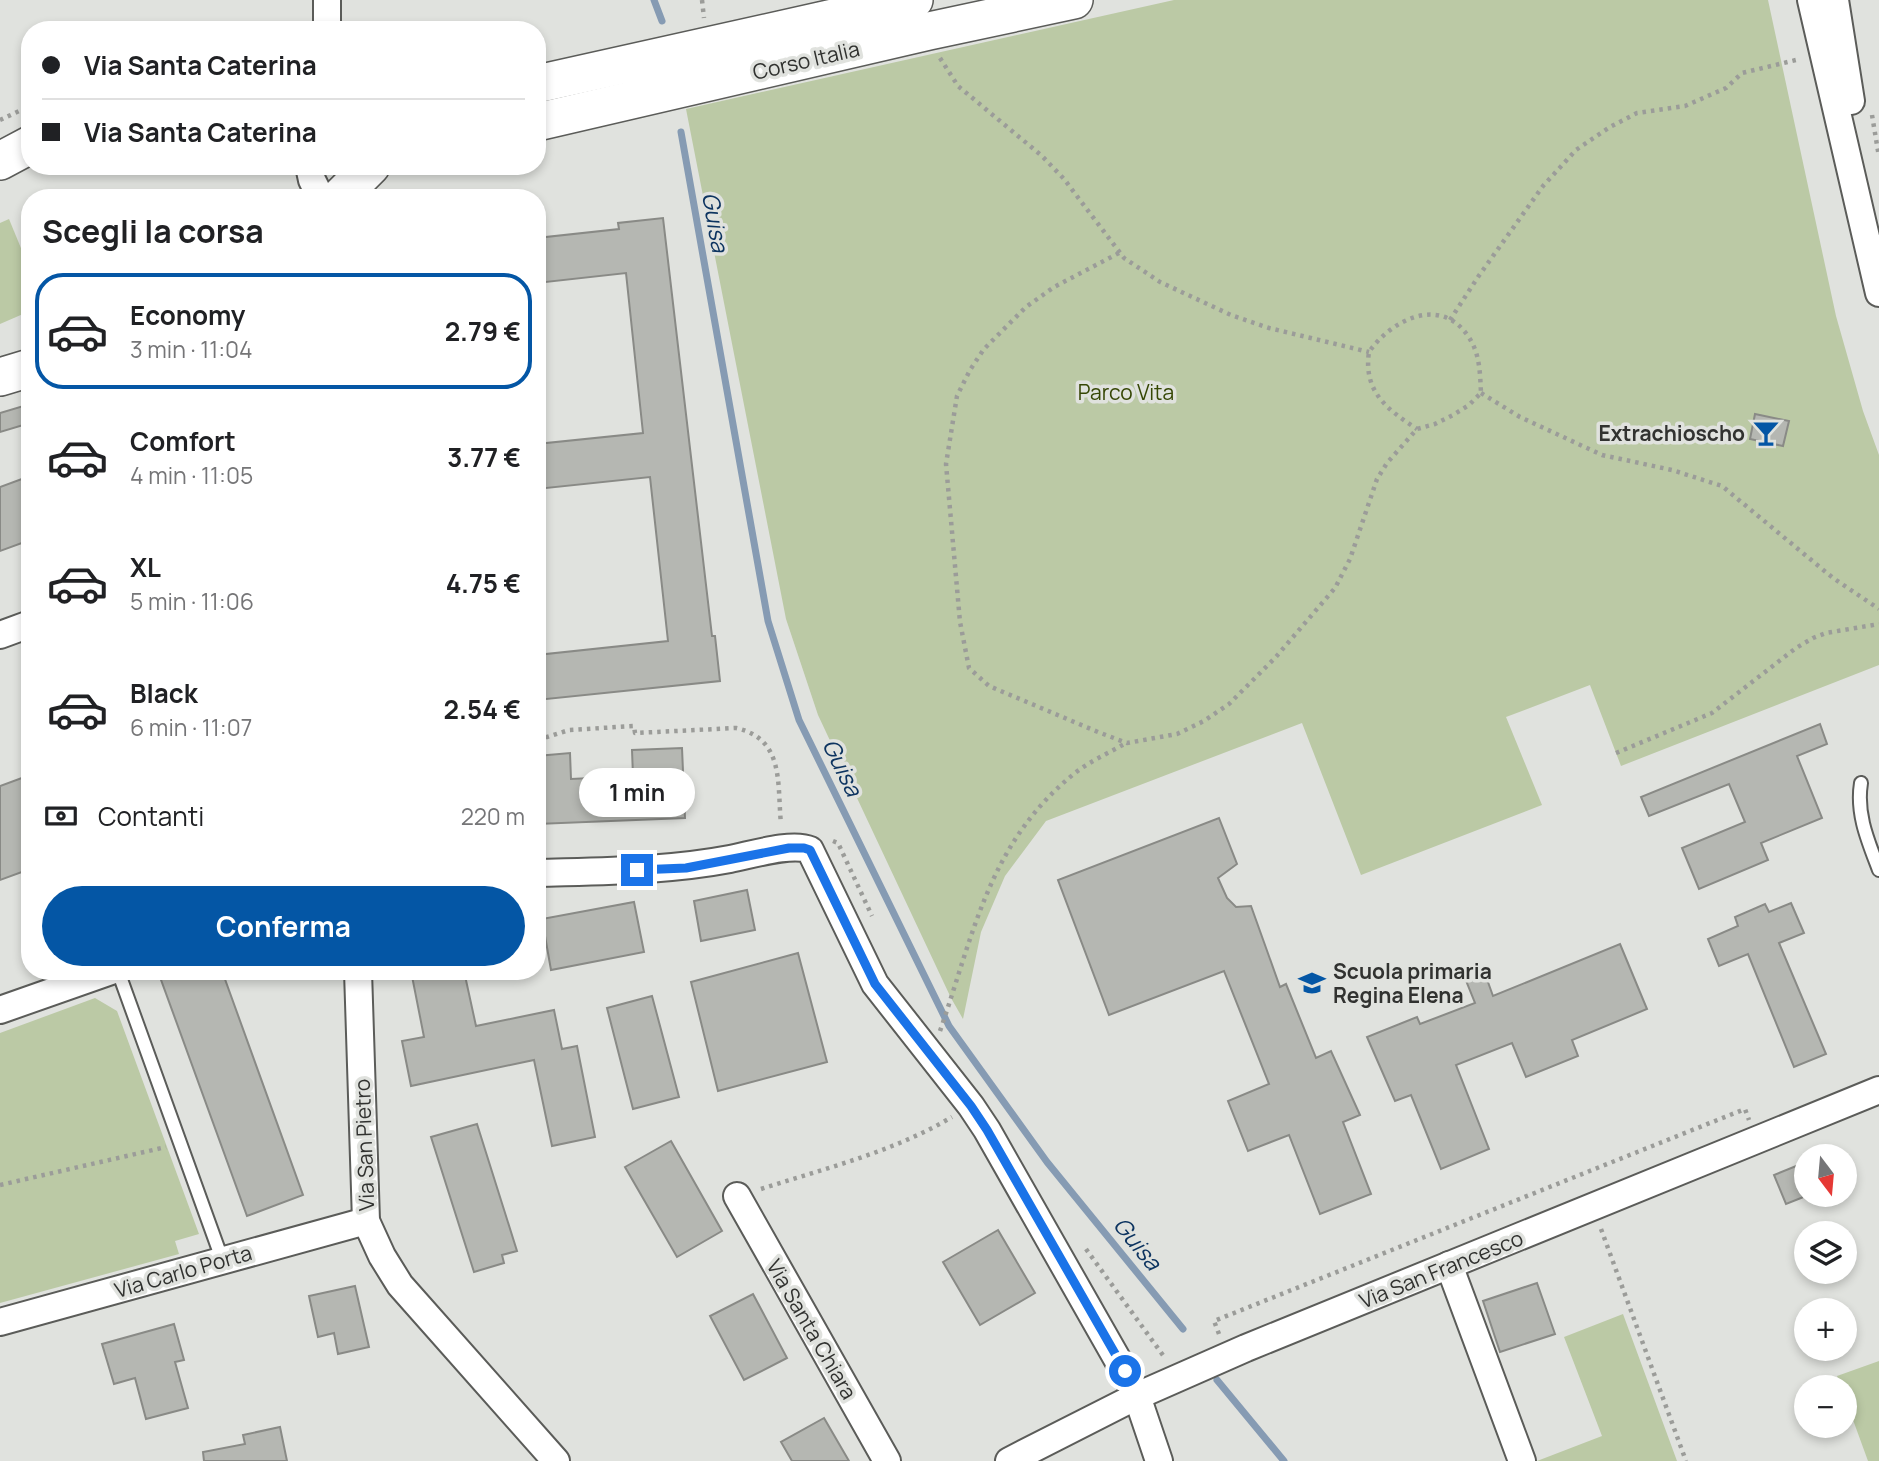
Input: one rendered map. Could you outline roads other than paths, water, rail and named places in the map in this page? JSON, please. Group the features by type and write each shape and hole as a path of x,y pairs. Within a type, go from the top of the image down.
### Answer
{"street":[{"path":"327,0 327,21"},
{"name":"Corso Italia","path":"546,82 922,15 1074,0"},
{"path":"1811,0 1879,293"},
{"path":"1835,0 1879,272"},
{"name":"Corso Italia","path":"546,119 922,15"},
{"path":"0,161 21,150"},
{"path":"311,175 312,180 339,188 358,175"},
{"path":"0,377 21,371"},
{"path":"0,635 21,627"},
{"path":"546,873 686,868 783,849 821,847 875,984 971,1106 1001,1154 1137,1396 1159,1461"},
{"path":"0,1010 85,980"},
{"name":"Via San Pietro","path":"358,980 366,1221 382,1256 400,1285 556,1461"},
{"name":"Via San Francesco","path":"1009,1461 1137,1396 1246,1348 1879,1090"},
{"name":"Via Santa Chiara","path":"737,1196 887,1461"},
{"name":"Via Carlo Porta","path":"0,1322 366,1221"},
{"path":"1449,1265 1522,1461"}],"lane":[{"path":"1861,783 1858,803 1865,833 1879,870"},
{"path":"121,980 222,1259"}],"waterway":[{"name":"Guisa","path":"654,0 662,21"},
{"name":"Guisa","path":"681,132 768,621 799,720 949,1026 1047,1162 1183,1329"},
{"name":"Guisa","path":"1217,1380 1284,1461"}],"place":[{"name":"Extrachioscho","path":"1766,433"},
{"name":"Scuola primaria Regina Elena","path":"1312,983"}],"park label":[{"name":"Parco Vita","path":"1126,392"}]}
